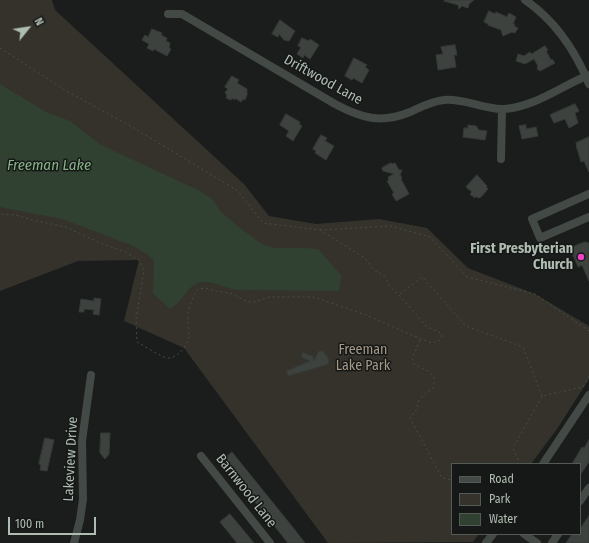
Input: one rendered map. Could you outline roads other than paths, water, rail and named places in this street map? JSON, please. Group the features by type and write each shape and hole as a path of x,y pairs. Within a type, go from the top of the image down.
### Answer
{"street":[{"path":"525,0 545,16 562,35 573,50 588,79"},
{"name":"Driftwood Lane","path":"168,14 182,14 335,104 366,118 380,119 394,117 410,112 431,102 444,100 455,100 502,109 513,108 588,79"},
{"path":"501,159 502,109"},
{"path":"589,194 532,219 540,238 589,217"},
{"name":"Lakeview Drive","path":"74,543 80,520 83,499 82,450 91,375"},
{"path":"543,463 589,395"},
{"name":"Barnwood Lane","path":"201,456 270,543"},
{"path":"581,500 589,488"},
{"path":"486,543 492,535"},
{"path":"525,535 537,543"}],"water":[{"name":"Freeman Lake","path":"0,84 46,112 70,121 101,145 200,191 213,200 220,211 236,225 262,244 273,248 318,249 341,275 339,291 240,290 212,283 201,282 191,287 177,304 170,309 153,293 154,260 147,254 131,245 62,219 0,207"}],"place":[{"name":"First Presbyterian Church","path":"581,257"}],"park label":[{"name":"Freeman Lake Park","path":"363,358"}]}
